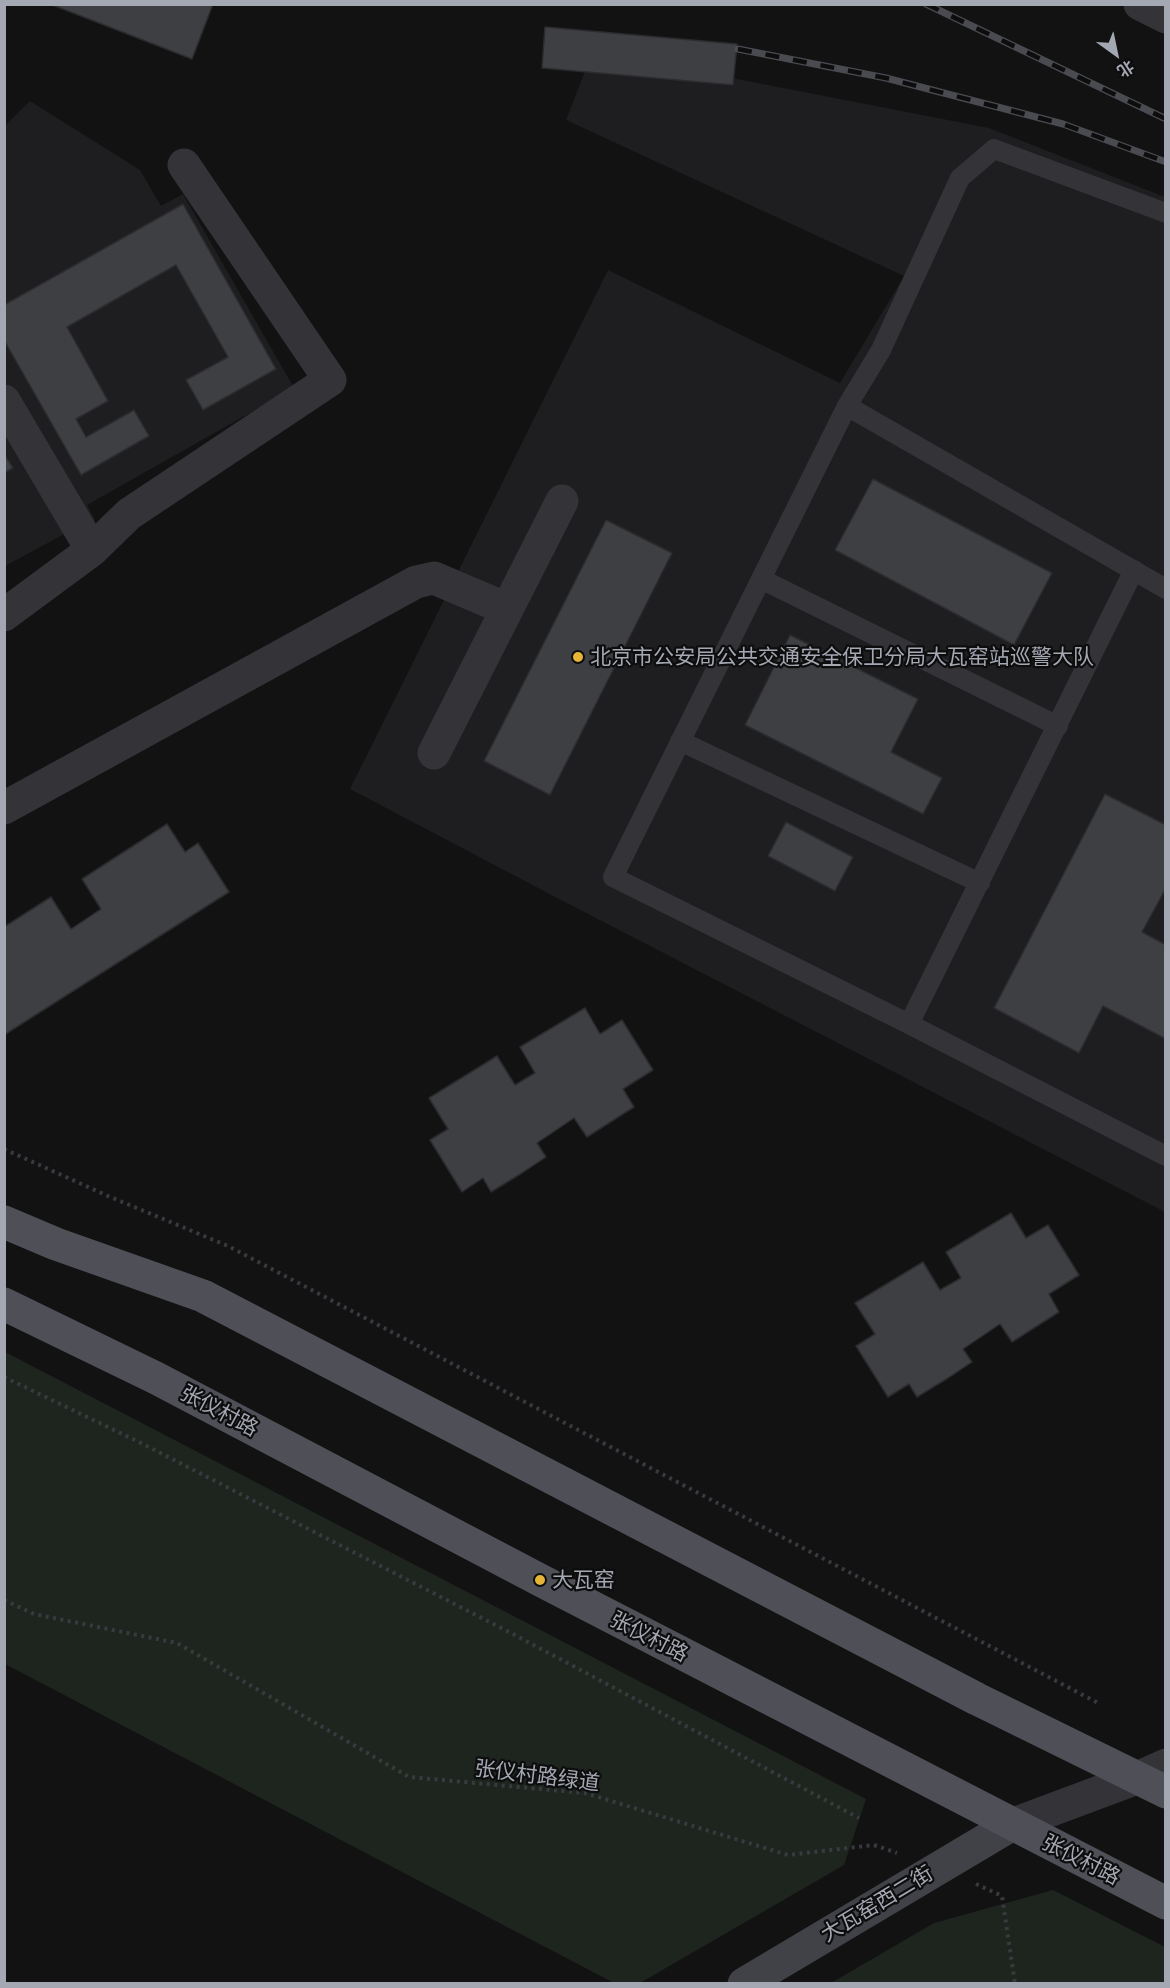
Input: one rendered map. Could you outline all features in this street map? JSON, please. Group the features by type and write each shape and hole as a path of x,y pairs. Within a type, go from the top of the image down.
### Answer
{"main road":[{"path":"4,1222 56,1244 203,1296 977,1699 1156,1778"},
{"name":"张仪村路","path":"4,1304 156,1378 1011,1825 1166,1903"}],"street":[{"path":"1140,4 1166,17"},
{"path":"4,615 92,550 129,514 330,380 184,165"},
{"path":"4,401 92,550"},
{"path":"434,753 562,501"},
{"path":"4,808 416,582 434,578 507,609"},
{"path":"1011,1825 1156,1778"},
{"name":"大瓦窑西二街","path":"744,1983 1011,1825"}],"lane":[{"path":"1166,213 994,150 960,178 881,350 847,406 613,877 909,1024 1166,1156"},
{"path":"847,406 1166,589"},
{"path":"909,1024 1134,570"},
{"path":"761,579 1058,726"},
{"path":"680,741 980,883"}],"path":[{"path":"4,1149 108,1196 228,1246 1100,1704"},
{"path":"4,1377 141,1443 511,1633 859,1818"},
{"name":"张仪村路绿道","path":"4,1600 34,1614 177,1643 409,1777 585,1793 788,1855 874,1845 939,1867 1002,1896 1015,1983"}],"shaded area":[{"path":"593,51 989,128 1165,197 1165,1212 350,789 608,270 840,383 904,276 566,120"},
{"path":"30,101 140,170 161,206 183,194 294,388 87,505 95,520 5,566 4,127"},
{"path":"5,1352 866,1799 844,1865 640,1983 614,1983 5,1664"},
{"path":"1053,1890 1165,1947 1165,1983 831,1983 934,1923"}],"building":[{"path":"50,4 213,4 192,59"},
{"path":"545,27 737,44 733,85 542,68"},
{"path":"183,204 276,369 203,410 186,380 228,357 176,265 67,327 108,401 76,419 86,437 134,410 149,436 81,475 4,340 4,305"},
{"path":"4,454 13,468 4,473"},
{"path":"873,479 1052,573 1014,645 835,550"},
{"name":"北京市公安局公共交通安全保卫分局大瓦窑站巡警大队","path":"606,520 672,553 550,795 484,761"},
{"path":"790,635 918,699 891,752 942,778 923,814 745,725"},
{"path":"1105,794 1166,825 1166,888 1142,932 1166,945 1166,1039 1103,1006 1079,1053 994,1008"},
{"path":"786,822 853,857 835,891 768,856"},
{"path":"167,824 185,852 198,843 229,892 4,1035 4,927 51,897 71,929 101,909 82,879"},
{"path":"585,1008 600,1034 622,1020 653,1070 623,1089 634,1107 587,1137 574,1118 537,1143 546,1157 522,1173 491,1192 483,1178 462,1192 430,1140 448,1129 429,1098 497,1056 515,1085 535,1073 520,1047"},
{"path":"1011,1213 1026,1238 1048,1225 1079,1275 1049,1294 1059,1312 1012,1342 1000,1324 963,1349 972,1362 948,1378 917,1397 909,1384 888,1397 856,1346 875,1334 855,1303 923,1262 940,1290 961,1278 946,1252"}],"railway":[{"path":"926,4 1166,119"},
{"path":"738,49 886,78 1063,124 1166,162"}],"place":[{"name":"北京市公安局公共交通安全保卫分局大瓦窑站巡警大队","path":"578,657"},
{"name":"大瓦窑","path":"540,1580"}]}
